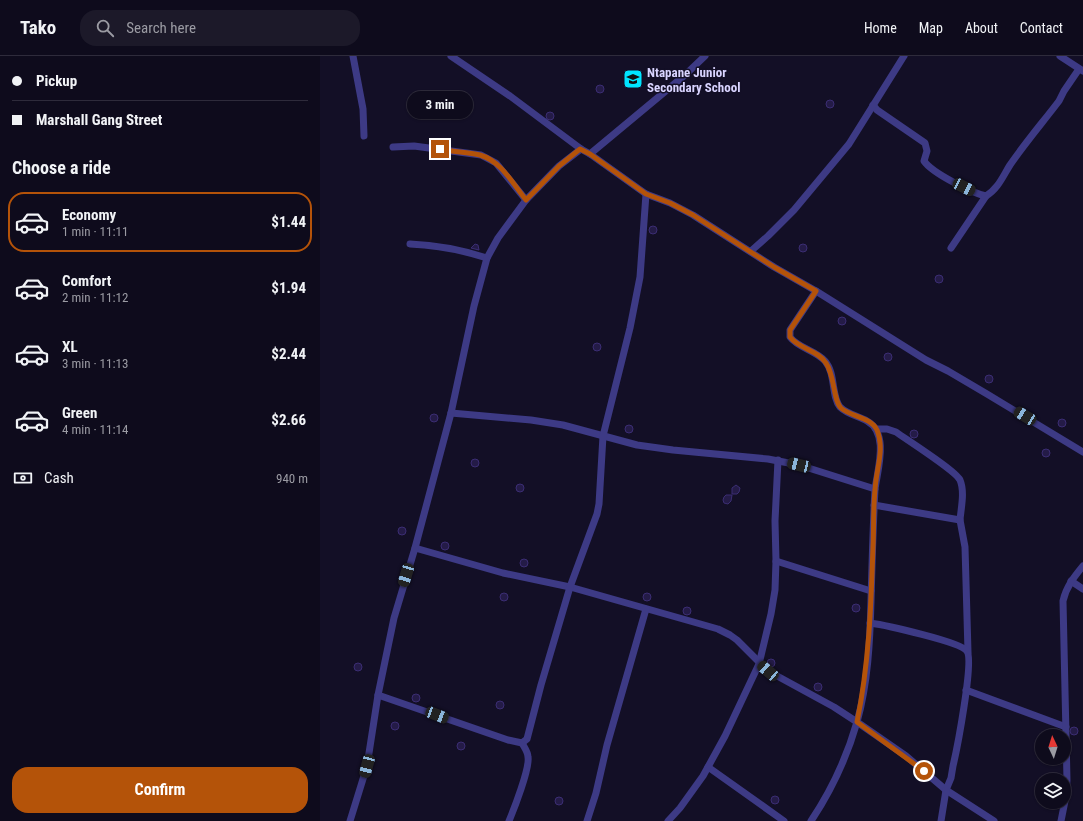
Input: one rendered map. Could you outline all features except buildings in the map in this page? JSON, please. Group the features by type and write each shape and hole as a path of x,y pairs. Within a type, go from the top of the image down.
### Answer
{"street":[{"path":"353,56 362,109 364,136"},
{"path":"451,56 510,96 580,149 590,154 646,194 670,203 693,215 774,267 816,291 926,360 981,390 1083,452"},
{"path":"590,154 685,75 705,56"},
{"path":"750,251 768,236 794,210 840,156 904,56"},
{"path":"951,248 986,196 991,193 1002,179 1010,165 1081,70 1060,56"},
{"path":"873,105 877,110 921,139 927,151 924,161 929,166 953,182 986,196"},
{"path":"393,147 414,146 469,153 485,157 496,163 526,200"},
{"path":"350,821 368,761 378,695 394,618 415,548 451,413 474,306 487,258 498,238 526,200 559,166 580,149"},
{"path":"378,695 494,736 516,742 522,742 527,739 541,685 570,587 597,514 599,504 603,436 630,328 640,277 646,194"},
{"path":"410,244 426,244 449,248 487,258"},
{"path":"811,821 836,777 848,749 857,722 863,691 870,623 875,489 881,449 876,429 873,425 841,408 837,403 833,378 826,362 820,356 795,342 790,337 790,330 816,291"},
{"path":"451,413 531,420 563,425 637,445 778,460 799,465 875,489"},
{"path":"876,429 887,429 896,432 949,469 958,477 961,484 962,494 960,520 965,548 969,660 966,690 952,772 946,790 941,821"},
{"path":"668,821 680,808 708,767 725,736 759,664 775,590 775,534 778,460"},
{"path":"874,504 960,520"},
{"path":"415,548 503,572 570,587 718,629 737,640 759,664 776,677 834,707 857,722 906,756 946,790 994,821"},
{"path":"776,561 871,592"},
{"path":"1061,821 1066,796 1067,780 1062,614 1063,601 1065,592 1083,566"},
{"path":"1072,581 1083,589"},
{"path":"587,821 646,609"},
{"path":"870,623 890,626 952,643 964,648 968,652"},
{"path":"966,690 1066,727"},
{"path":"509,821 518,800 528,764 529,757 522,742"},
{"path":"708,767 784,821"}],"place":[{"name":"Ntapane Junior Secondary School","path":"633,79"}],"route":[{"path":"440,149 481,156 496,163 526,200 559,166 580,149 590,154 646,194 670,203 693,215 774,267 816,291 790,330 790,337 795,342 820,356 826,362 833,378 837,403 846,412 866,420 873,425 876,429 881,449 875,489 868,653 857,722 906,756 924,771"}]}
